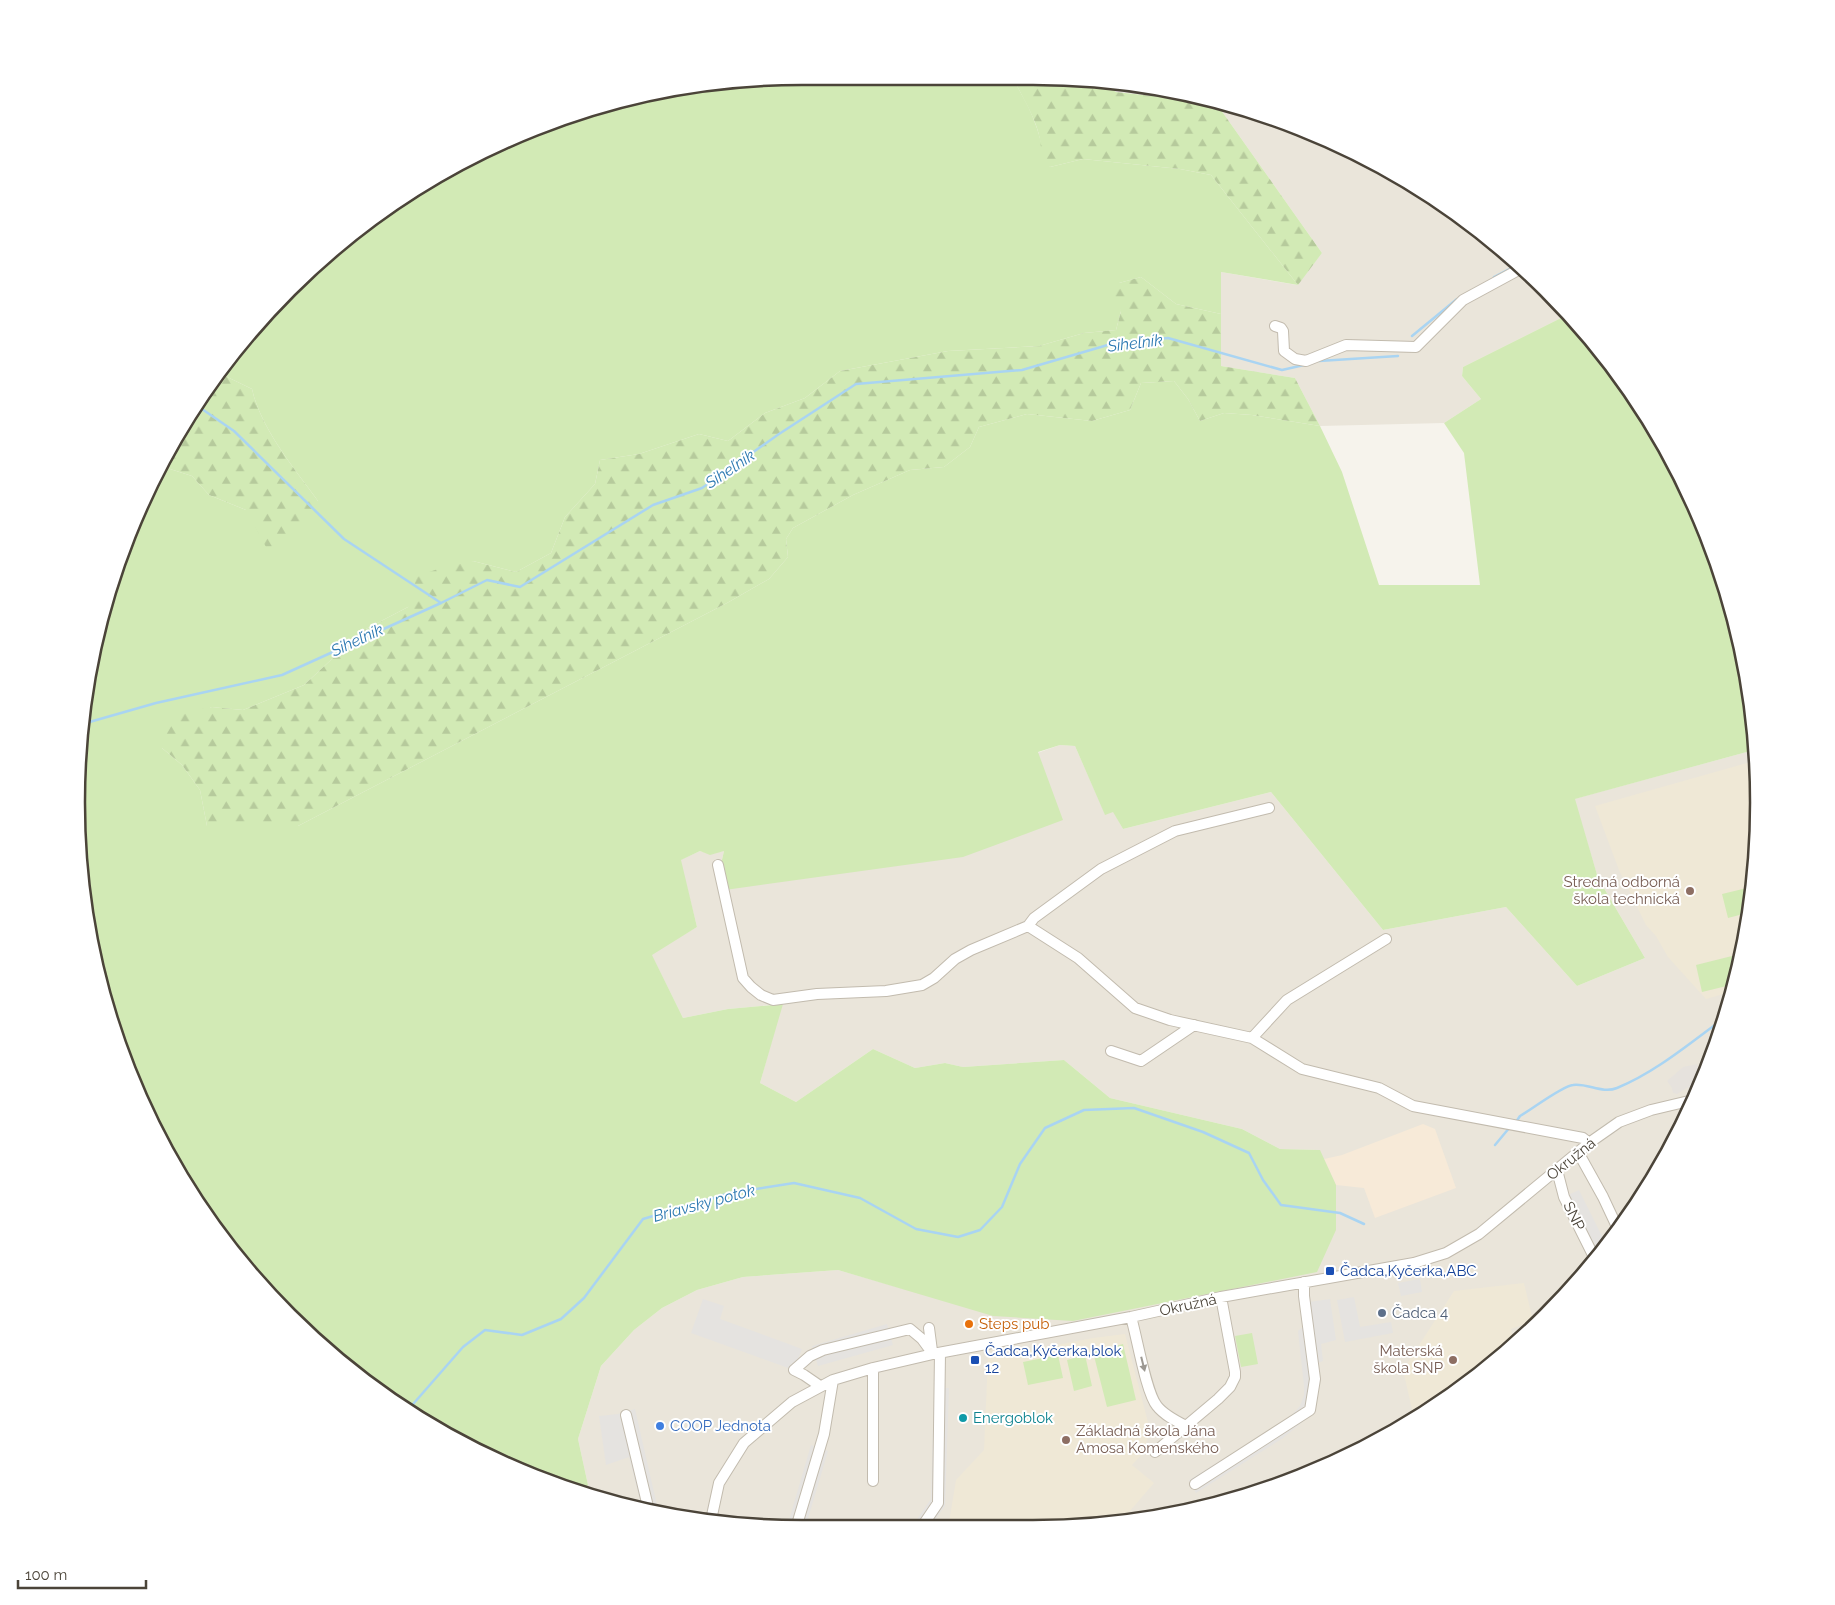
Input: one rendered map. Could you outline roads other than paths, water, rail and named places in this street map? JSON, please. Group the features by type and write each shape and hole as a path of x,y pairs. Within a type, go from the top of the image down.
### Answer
{"street":[{"path":"1275,326 1282,328 1284,351 1291,358 1300,361 1312,359 1346,345 1416,347 1463,300 1515,272"},
{"path":"718,865 743,978 761,996 773,1000 817,994 886,991 922,985 934,978 955,959 971,950 1028,926 1034,918 1101,869 1156,840 1175,831 1269,808"},
{"path":"1028,926 1078,958 1135,1008 1170,1020 1252,1038 1302,1069 1379,1088 1413,1106 1441,1113 1583,1138 1589,1143"},
{"path":"1252,1038 1286,1000 1386,939"},
{"path":"1111,1051 1141,1062 1194,1025"},
{"name":"Okružná","path":"712,1514 719,1483 744,1442 792,1402 833,1380 873,1368 936,1354 1131,1317 1221,1297 1414,1264 1446,1253 1479,1234 1589,1143 1619,1122 1651,1110 1684,1102"},
{"path":"1578,1152 1614,1221"},
{"name":"SNP","path":"1557,1170 1564,1198 1591,1252"},
{"path":"1195,1484 1310,1410 1315,1379 1304,1296 1304,1282"},
{"path":"1155,1452 1218,1399 1230,1387 1235,1377 1221,1297"},
{"path":"1131,1317 1148,1385 1156,1405 1161,1411 1186,1426"},
{"path":"926,1520 938,1503 936,1354 929,1328"},
{"path":"820,1386 794,1370 810,1356 823,1350 910,1329 936,1354"},
{"path":"873,1368 873,1481"},
{"path":"798,1520 824,1434 833,1380"},
{"path":"626,1415 647,1503"}],"waterway":[{"name":"Siheľník","path":"1494,277 1511,268"},
{"name":"Siheľník","path":"1412,336 1457,299"},
{"name":"Siheľník","path":"90,722 156,703 282,675 441,603 487,580 520,587 653,505 702,488 779,434 856,384 1022,370 1118,342 1168,338 1282,370 1304,365"},
{"name":"Siheľník","path":"1319,361 1398,356"},
{"path":"203,409 234,431 344,539 441,603"},
{"name":"Briavsky potok","path":"1516,1122 1520,1116 1568,1086 1584,1085 1606,1090 1617,1088 1645,1074 1714,1025"},
{"name":"Briavsky potok","path":"413,1404 463,1347 485,1330 522,1335 561,1319 584,1298 643,1219 730,1193 794,1183 860,1198 916,1229 958,1237 980,1230 1002,1207 1020,1164 1045,1128 1084,1110 1134,1108 1203,1132 1249,1153 1263,1180 1281,1205 1340,1213 1364,1224"},
{"name":"Briavsky potok","path":"1495,1145 1510,1127"}],"place":[{"name":"Stredná odborná škola technická","path":"1690,891"},
{"name":"Čadca,Kyčerka,ABC","path":"1330,1271"},
{"name":"Čadca 4","path":"1382,1313"},
{"name":"Steps pub","path":"969,1324"},
{"name":"Čadca,Kyčerka,blok 12","path":"975,1360"},
{"name":"Materská škola SNP","path":"1453,1360"},
{"name":"Energoblok","path":"963,1418"},
{"name":"COOP Jednota","path":"660,1426"},
{"name":"Základná škola Jána Amosa Komenského","path":"1066,1440"}]}
